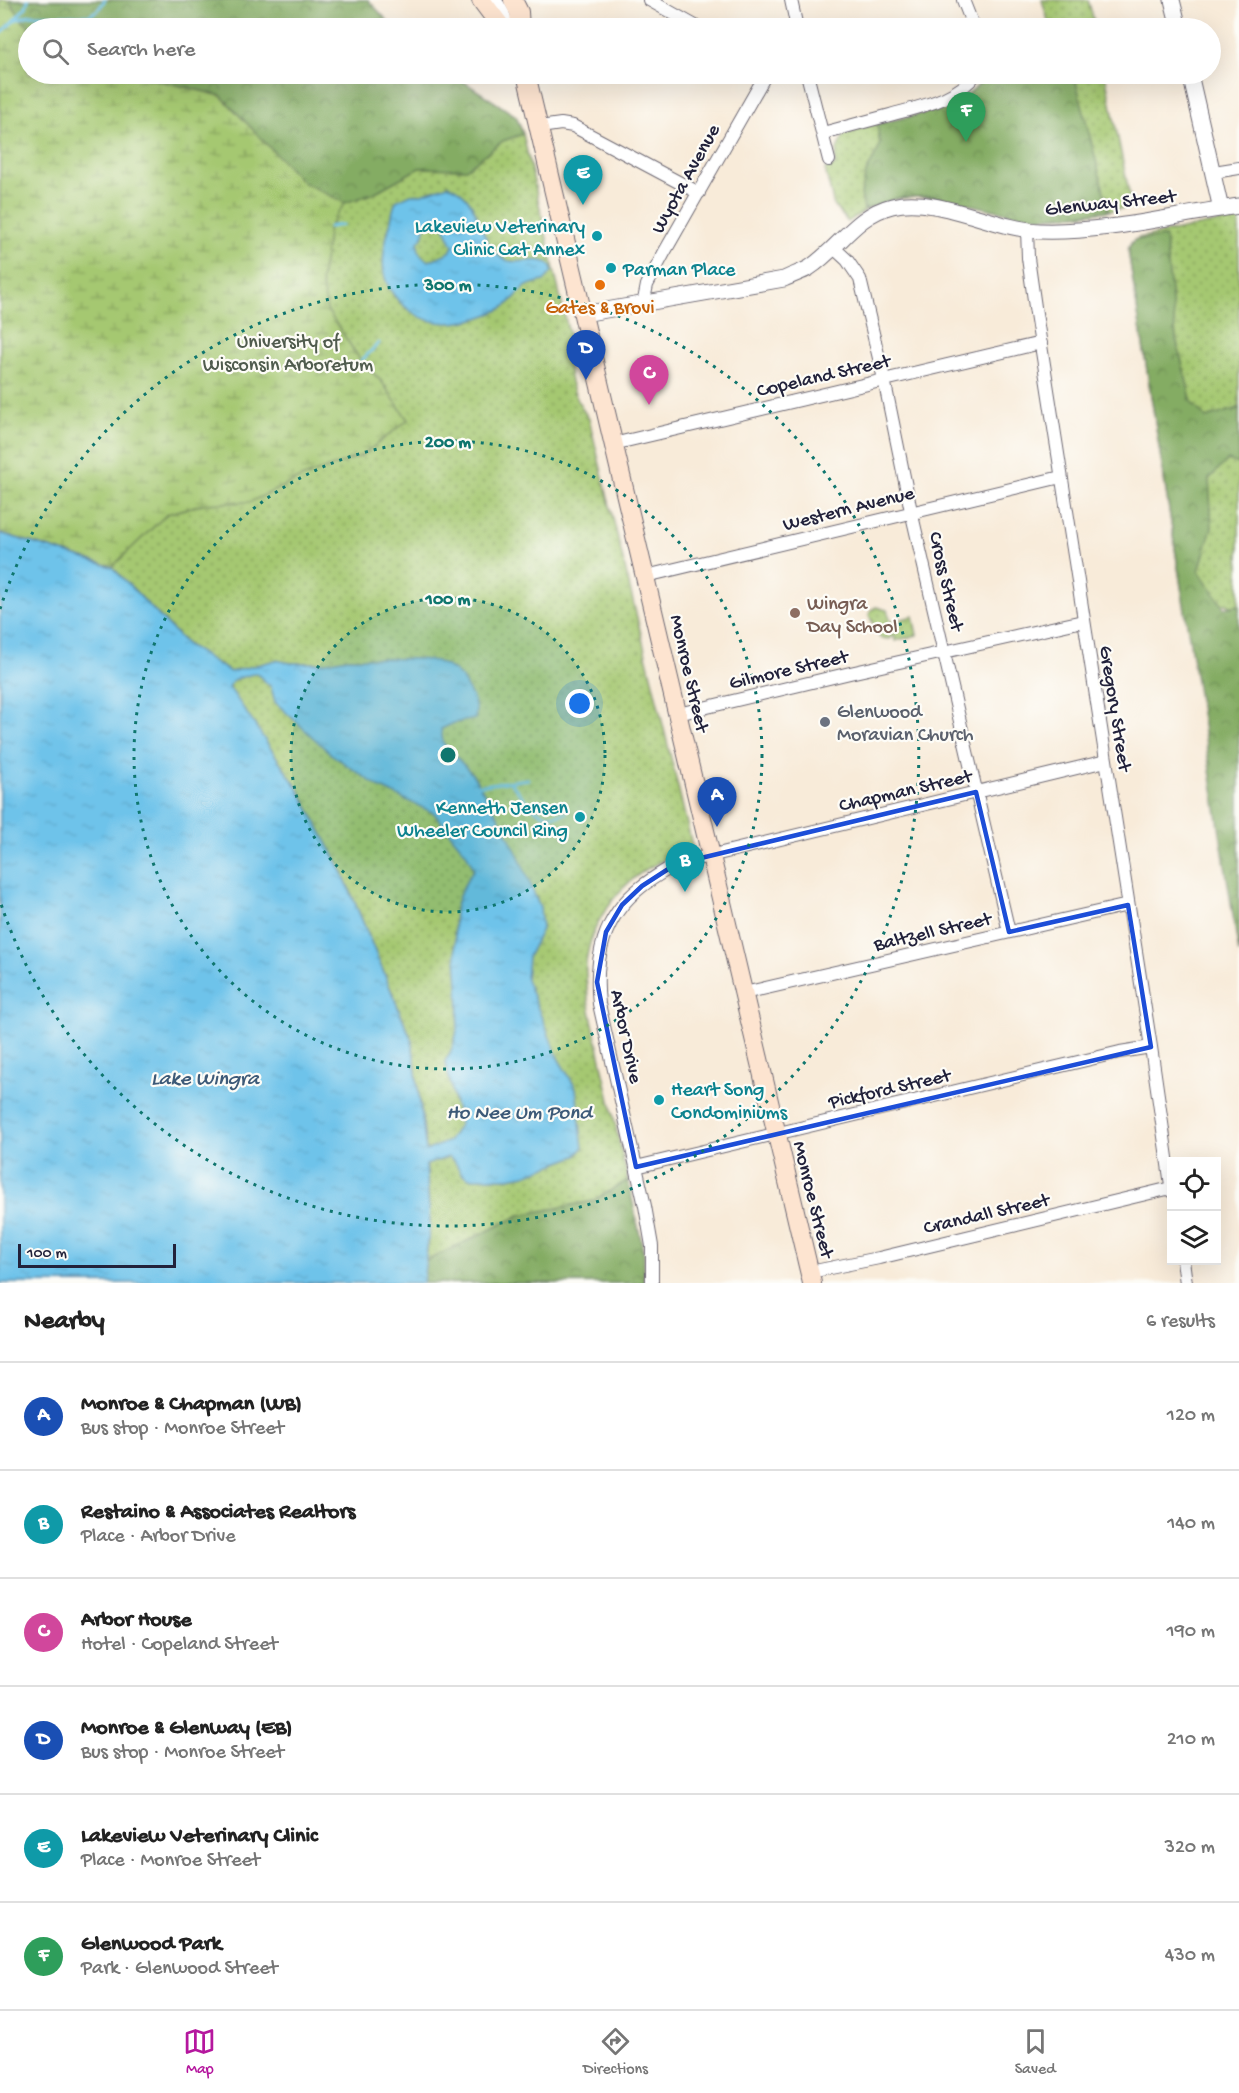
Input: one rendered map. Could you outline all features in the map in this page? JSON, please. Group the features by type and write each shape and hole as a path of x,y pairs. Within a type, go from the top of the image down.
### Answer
{"main road":[{"path":"481,0 494,18"},
{"name":"Monroe Street","path":"529,84 811,1278"}],"street":[{"path":"494,0 503,18"},
{"path":"649,0 681,18"},
{"path":"790,0 793,18"},
{"path":"963,0 970,18"},
{"path":"1172,0 1176,18"},
{"name":"Wyota Avenue","path":"643,304 647,285 760,84"},
{"path":"810,84 829,160"},
{"path":"823,133 936,102 968,84"},
{"path":"1192,84 1221,208"},
{"path":"540,127 561,124 573,126 699,193"},
{"path":"1214,172 1239,168"},
{"name":"Glenway Street","path":"583,314 784,279 809,268 864,218 894,205 913,204 936,207 1027,229 1064,230 1110,226 1239,206"},
{"name":"Gregory Street","path":"1027,229 1028,258 1167,1161"},
{"name":"Cross Street","path":"833,247 847,260 860,279 885,379 911,511 1009,932"},
{"name":"Copeland Street","path":"614,444 1041,343"},
{"name":"Western Avenue","path":"646,576 1061,477"},
{"name":"Gilmore Street","path":"678,714 1083,621"},
{"name":"Chapman Street","path":"712,854 1106,761"},
{"name":"Arbor Drive","path":"652,1283 652,1246 600,1004 597,982 598,957 613,918 622,905 642,886 676,864 712,854"},
{"name":"Baltzell Street","path":"744,993 1128,905"},
{"name":"Pickford Street","path":"636,1167 1129,1050 1151,1047"},
{"name":"Crandall Street","path":"811,1278 879,1258 1167,1191"},
{"path":"1184,1265 1186,1283"}],"highlighted area":[{"path":"976,792 1009,932 1128,905 1151,1047 636,1167 597,982 606,932 622,905 642,886 676,864"}],"green space":[{"name":"University of Wisconsin Arboretum","path":"0,0 368,0 385,18 18,18 18,84 467,84 516,116 523,134 570,339 571,381 577,400 589,419 693,849 654,865 641,873 618,894 608,906 593,934 586,964 588,1001 644,1254 644,1283 423,1283 430,1223 425,1140 412,1041 341,869 299,790 228,687 231,673 186,644 112,567 0,533"},
{"path":"0,0 9,0 21,18 18,18 18,84 172,84 221,96 302,182 345,203 329,227 321,282 327,310 361,361 382,382 408,420 361,456 301,478 250,502 202,504 167,514 112,567 0,533"},
{"path":"9,0 368,0 385,18 21,18"},
{"path":"1042,0 1088,0 1093,18 1047,18"},
{"path":"172,84 467,84 516,116 523,134 503,141 466,169 419,168 372,194 345,203 302,182 221,96"},
{"path":"978,84 1077,84 1109,211 1042,217 1013,214 931,196 897,198 864,210 861,194 866,173 880,146 877,124 938,109 953,103"},
{"path":"979,84 1107,84 1132,207 1041,217 920,197 897,199 873,207 848,222 834,206 825,169 835,165 837,149 844,135 875,124 939,109 954,103"},
{"path":"1239,218 1239,608 1182,593 1128,250 1131,243 1138,238"},
{"path":"1165,237 1176,338 1192,403 1206,418 1239,408 1239,464 1228,460 1209,479 1212,527 1199,571 1224,608 1239,605 1239,954 1129,256 1129,247 1134,240"},
{"path":"876,607 887,610 891,622 913,616 917,635 895,641 894,634 889,639 880,638 869,615"},
{"path":"628,1180 644,1254 644,1283 423,1283 424,1262 520,1215 593,1201"}],"water":[{"path":"448,185 460,191 474,209 494,251 508,261 546,262 551,266 552,272 544,281 525,287 504,307 493,313 460,322 444,323 420,317 393,294 384,275 383,264 396,201 411,194 422,194","holes":["432,221 443,224 453,246 450,252 429,261 420,253 418,242 424,235 425,227"]},
{"name":"Lake Wingra","path":"0,533 112,567 186,644 230,672 276,660 291,663 322,663 347,658 419,659 436,661 452,669 461,677 473,698 476,710 475,719 454,723 441,729 443,743 473,775 497,814 519,857 540,908 542,929 528,957 526,979 559,1060 576,1088 583,1148 576,1156 525,1175 509,1178 469,1178 461,1173 455,1162 448,1157 426,1165 430,1223 423,1283 0,1283","holes":["256,673 271,687 275,702 331,754 379,787 434,813 466,853 474,869 460,894 455,911 459,1009 453,1046 445,1061 460,1124 449,1141 426,1151 412,1041 341,869 299,790 229,687 233,680"]}],"waterway":[{"path":"0,35 26,7 28,0"},
{"path":"20,18 30,15 88,16 98,10 105,0"},
{"path":"14,20 18,19"},
{"path":"329,227 342,225"},
{"path":"361,361 379,343"},
{"path":"476,786 528,779"},
{"path":"510,782 526,801 541,813 551,816 566,813"}],"place":[{"name":"Glenwood Park","path":"966,142"},
{"name":"Lakeview Veterinary Clinic","path":"583,205"},
{"name":"Lakeview Veterinary Clinic Cat Annex","path":"597,236"},
{"name":"Parman Place","path":"611,268"},
{"name":"Gates & Brovi","path":"600,285"},
{"name":"Monroe & Glenway (EB)","path":"586,380"},
{"name":"Arbor House","path":"649,405"},
{"name":"Wingra Day School","path":"795,613"},
{"name":"Glenwood Moravian Church","path":"825,722"},
{"name":"Kenneth Jensen Wheeler Council Ring","path":"580,817"},
{"name":"Monroe & Chapman (WB)","path":"717,827"},
{"name":"Restaino & Associates Realtors","path":"685,892"},
{"name":"Heart Song Condominiums","path":"659,1100"}],"water label":[{"name":"Ho Nee Um Pond","path":"519,1111"}]}
